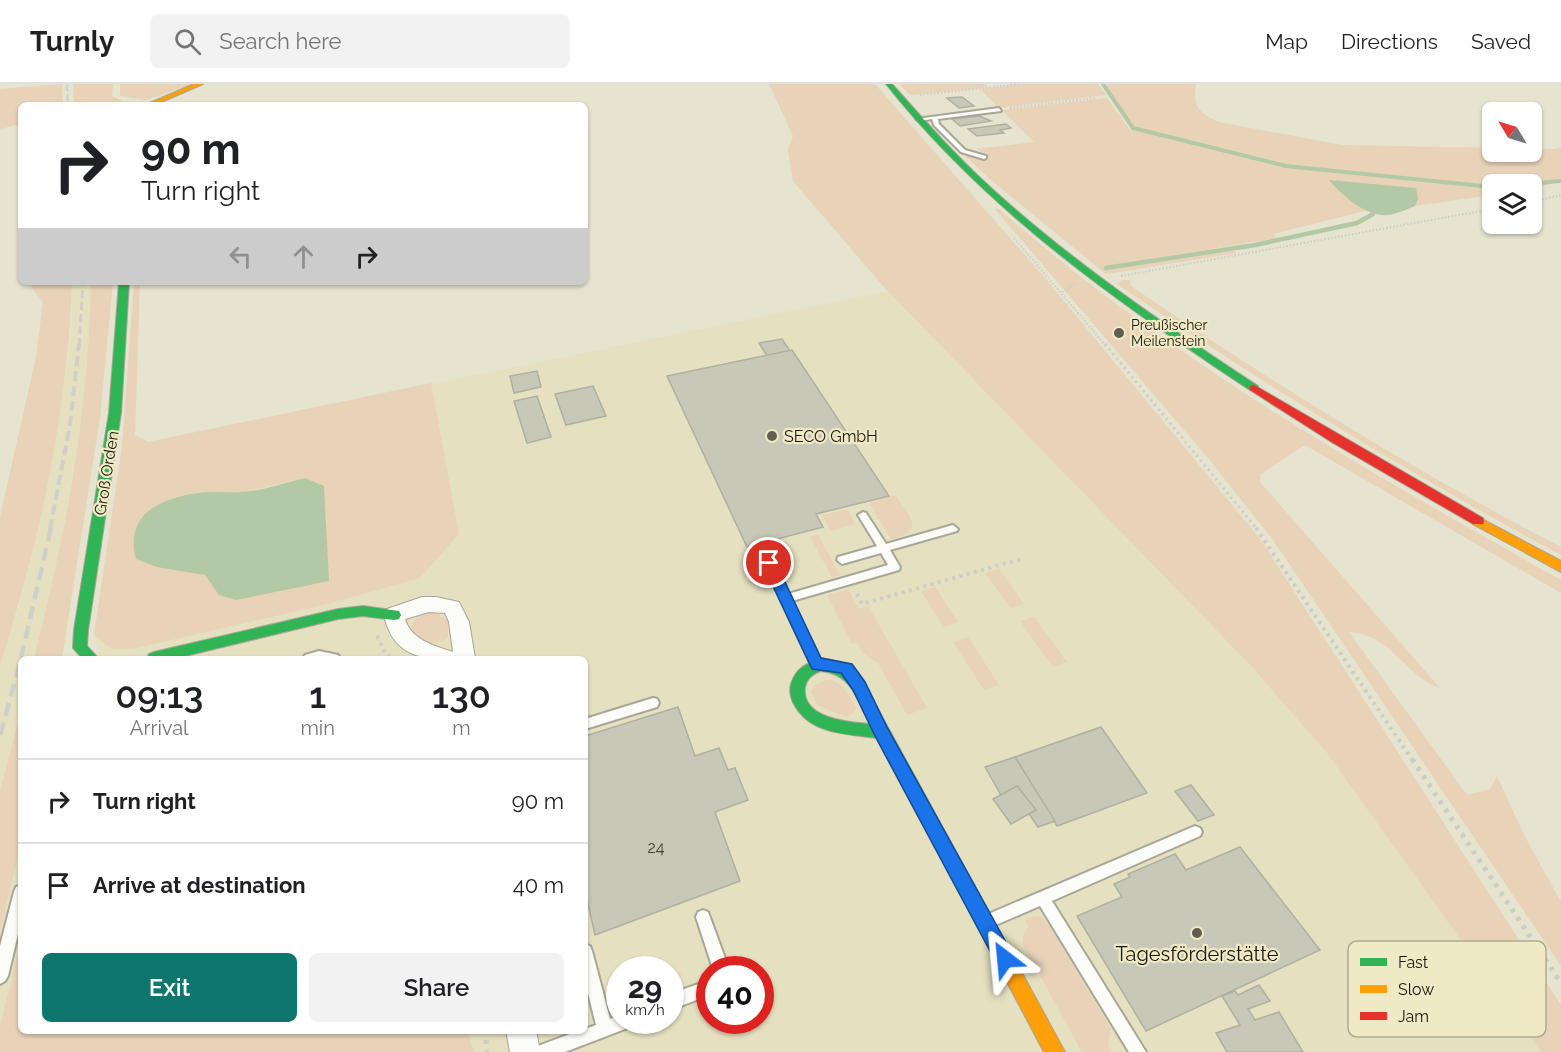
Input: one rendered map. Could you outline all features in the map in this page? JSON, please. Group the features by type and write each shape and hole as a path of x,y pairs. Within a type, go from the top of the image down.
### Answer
{"street":[{"path":"155,102 200,84"},
{"path":"889,84 919,119 990,191 1097,281 1219,364 1354,449 1561,567"},
{"name":"Groß Orden","path":"79,653 116,413 124,285"},
{"path":"183,655 338,614 363,611 394,615 414,605 435,602 452,607 459,622 465,656"},
{"path":"394,615 395,623 406,641 435,656"},
{"path":"881,732 845,727 813,718 797,697 796,684 801,675 817,665 826,663 846,668 866,698 881,732 1055,1052"},
{"path":"522,1034 525,1052"}],"lane":[{"path":"919,119 999,110"},
{"path":"935,118 936,124 963,151 984,157"},
{"path":"785,599 895,567 863,515"},
{"path":"843,560 953,529"},
{"path":"769,563 817,665"},
{"path":"588,723 652,703"},
{"path":"985,922 1195,832"},
{"path":"1042,897 1138,1052"},
{"path":"0,976 18,904"},
{"path":"703,917 716,956"},
{"path":"544,1052 605,1029 588,963"}],"path":[{"path":"913,96 1020,84"},
{"path":"999,110 1096,98"},
{"path":"1542,200 1561,195"},
{"path":"1097,281 1482,211"},
{"path":"1050,278 1267,541 1533,941"},
{"path":"849,580 862,604 1021,559"},
{"path":"1546,960 1561,983"},
{"path":"485,1034 487,1052"}],"shaded area":[{"path":"62,84 63,102 18,102 18,125 0,129 0,89"},
{"path":"73,84 113,84 112,96 123,101 120,102 74,102"},
{"path":"120,84 193,84 146,100 120,96"},
{"path":"769,84 875,84 1045,278 1261,540 1520,941 1462,941 1327,753 1251,666 883,286 793,181 788,149 793,136"},
{"path":"900,84 984,84 987,87 910,95"},
{"path":"1026,84 1098,84 1106,95 999,108 980,89"},
{"path":"1106,84 1196,84 1196,104 1202,112 1219,122 1342,145 1482,148 1482,162 1542,162 1542,149 1561,147 1561,181 1542,186 1542,174 1482,174 1482,196 1415,206 1418,199 1344,196 1369,210 1273,234 1277,238 1103,267 1107,270 1233,251 1237,253 1106,274 991,180 961,152 977,159 987,156 977,149 1034,142 1002,110 1107,98 1129,129 1132,130 1134,127"},
{"path":"1329,180 1416,188 1418,199 1415,206 1395,214 1380,215 1363,209 1341,193"},
{"path":"995,209 999,209 1063,263 1130,314 1199,363 1341,454 1561,580 1561,593 1305,445 1261,474 1260,482 1440,688 1417,674 1376,639 1349,632 1467,795 1490,789 1497,776 1524,835 1561,902 1561,966 1273,540 1208,458"},
{"path":"1122,280 1130,280 1131,286 1183,321 1288,390 1396,456 1561,547 1561,555 1447,492 1280,391 1117,284"},
{"path":"32,285 72,285 65,379 39,524 0,666 0,517 36,357 43,302"},
{"path":"72,285 91,285 91,336 80,434 52,590 35,656 18,656 18,722 0,791 0,666 23,593 56,439 71,340"},
{"path":"91,285 113,285 100,418 62,656 35,656 46,612 74,472 86,377"},
{"path":"134,285 140,285 135,435 148,442 431,383 459,534 420,578 332,603 132,649 112,649 94,635 122,447","holes":["305,478 219,595 205,575 192,571 152,508 175,497 200,492 242,492"]},
{"path":"888,291 1251,666 1327,753 1462,941 1348,941 1348,1037 1530,1037 1541,1052 0,1052 0,928 18,853 18,1034 588,1034 588,656 94,656 100,651 94,635 122,447"},
{"path":"305,478 324,486 329,581 236,600 219,595 205,575 157,567 136,559 135,531 140,520 148,511 159,504 184,495 203,492 249,491"},
{"path":"895,495 909,516 912,527 902,536 891,539 869,503"},
{"path":"847,509 855,524 831,531 822,515"},
{"path":"818,535 840,575 832,577 810,537"},
{"path":"999,569 1024,604 1011,608 985,573"},
{"path":"935,587 958,622 944,627 921,591"},
{"path":"848,589 859,609 868,606 927,708 907,715 878,663 862,652 858,643 852,644 827,595"},
{"path":"428,612 435,612 448,621 448,637 443,641 428,642 419,637 411,628 415,619"},
{"path":"1034,617 1067,662 1053,667 1020,621"},
{"path":"968,637 999,685 984,690 953,642"},
{"path":"832,680 840,685 856,707 854,712 847,717 818,706 811,692 815,685"},
{"path":"18,722 18,857 0,931 0,791"},
{"path":"1033,916 1041,917 1050,927 1111,1029 1108,1045 1112,1052 1082,1052 1023,945 1023,936 1028,927 1025,919"},
{"path":"18,953 18,1034 468,1034 474,1052 0,1052 0,1026"},
{"path":"1546,982 1561,1005 1561,1052 1541,1052 1530,1037 1546,1037"}],"building":[{"path":"962,97 974,106 959,108 947,98"},
{"path":"979,116 991,121 960,126 952,119"},
{"path":"1006,124 1011,128 1000,130 1004,133 977,136 968,129"},
{"path":"782,339 790,351 767,356 759,343"},
{"name":"SECO GmbH","path":"792,350 889,496 816,514 823,527 747,547 667,376"},
{"path":"537,371 541,387 514,393 510,376"},
{"path":"593,386 606,416 566,425 555,394"},
{"path":"537,396 551,437 527,443 514,401"},
{"path":"678,707 695,756 719,748 728,770 735,768 748,800 715,812 740,881 595,935 588,904 588,735"},
{"path":"1101,727 1147,793 1057,826 1015,757"},
{"path":"1015,757 1055,821 1038,827 1029,814 1036,810 1017,786 1001,795 985,767"},
{"path":"1191,785 1214,815 1198,821 1175,791"},
{"path":"1017,786 1036,810 1011,824 993,799"},
{"name":"Tagesförderstätte","path":"1240,847 1320,950 1146,1031 1077,916 1122,897 1114,884 1130,877 1128,874 1175,854 1186,870"},
{"path":"1259,985 1270,1001 1248,1009 1255,1020 1279,1012 1303,1052 1227,1052 1216,1033 1240,1025 1222,996 1235,991 1238,995"}],"waterway":[{"path":"1103,84 1133,128 1286,166 1482,186"},
{"path":"1542,183 1561,181"},
{"path":"1106,268 1255,245 1357,223 1373,214"}],"railway":[{"path":"67,84 68,102"},
{"path":"79,346 83,285"},
{"path":"50,529 70,425 79,344"},
{"path":"21,656 51,528"},
{"path":"0,735 18,671"}],"traffic: fast":[{"path":"889,84 963,165 1052,244 1185,342 1254,388"},
{"path":"89,656 80,648 81,630 115,413 124,285"},
{"path":"162,656 338,614 363,611 394,615"},
{"path":"881,732 835,726 807,712 799,700 798,688 801,677 809,669 821,664 835,666 852,675 966,887"}],"traffic: slow":[{"path":"155,102 200,84"},
{"path":"1478,521 1561,567"},
{"path":"966,887 1055,1052"}],"traffic: jam":[{"path":"1254,388 1337,440 1478,521"}],"place":[{"name":"Preußischer Meilenstein","path":"1119,333"},
{"name":"SECO GmbH","path":"772,436"},
{"name":"Tagesförderstätte","path":"1197,933"}],"route":[{"path":"769,563 817,665 836,664 846,668 859,686 881,732 1005,959"}]}
